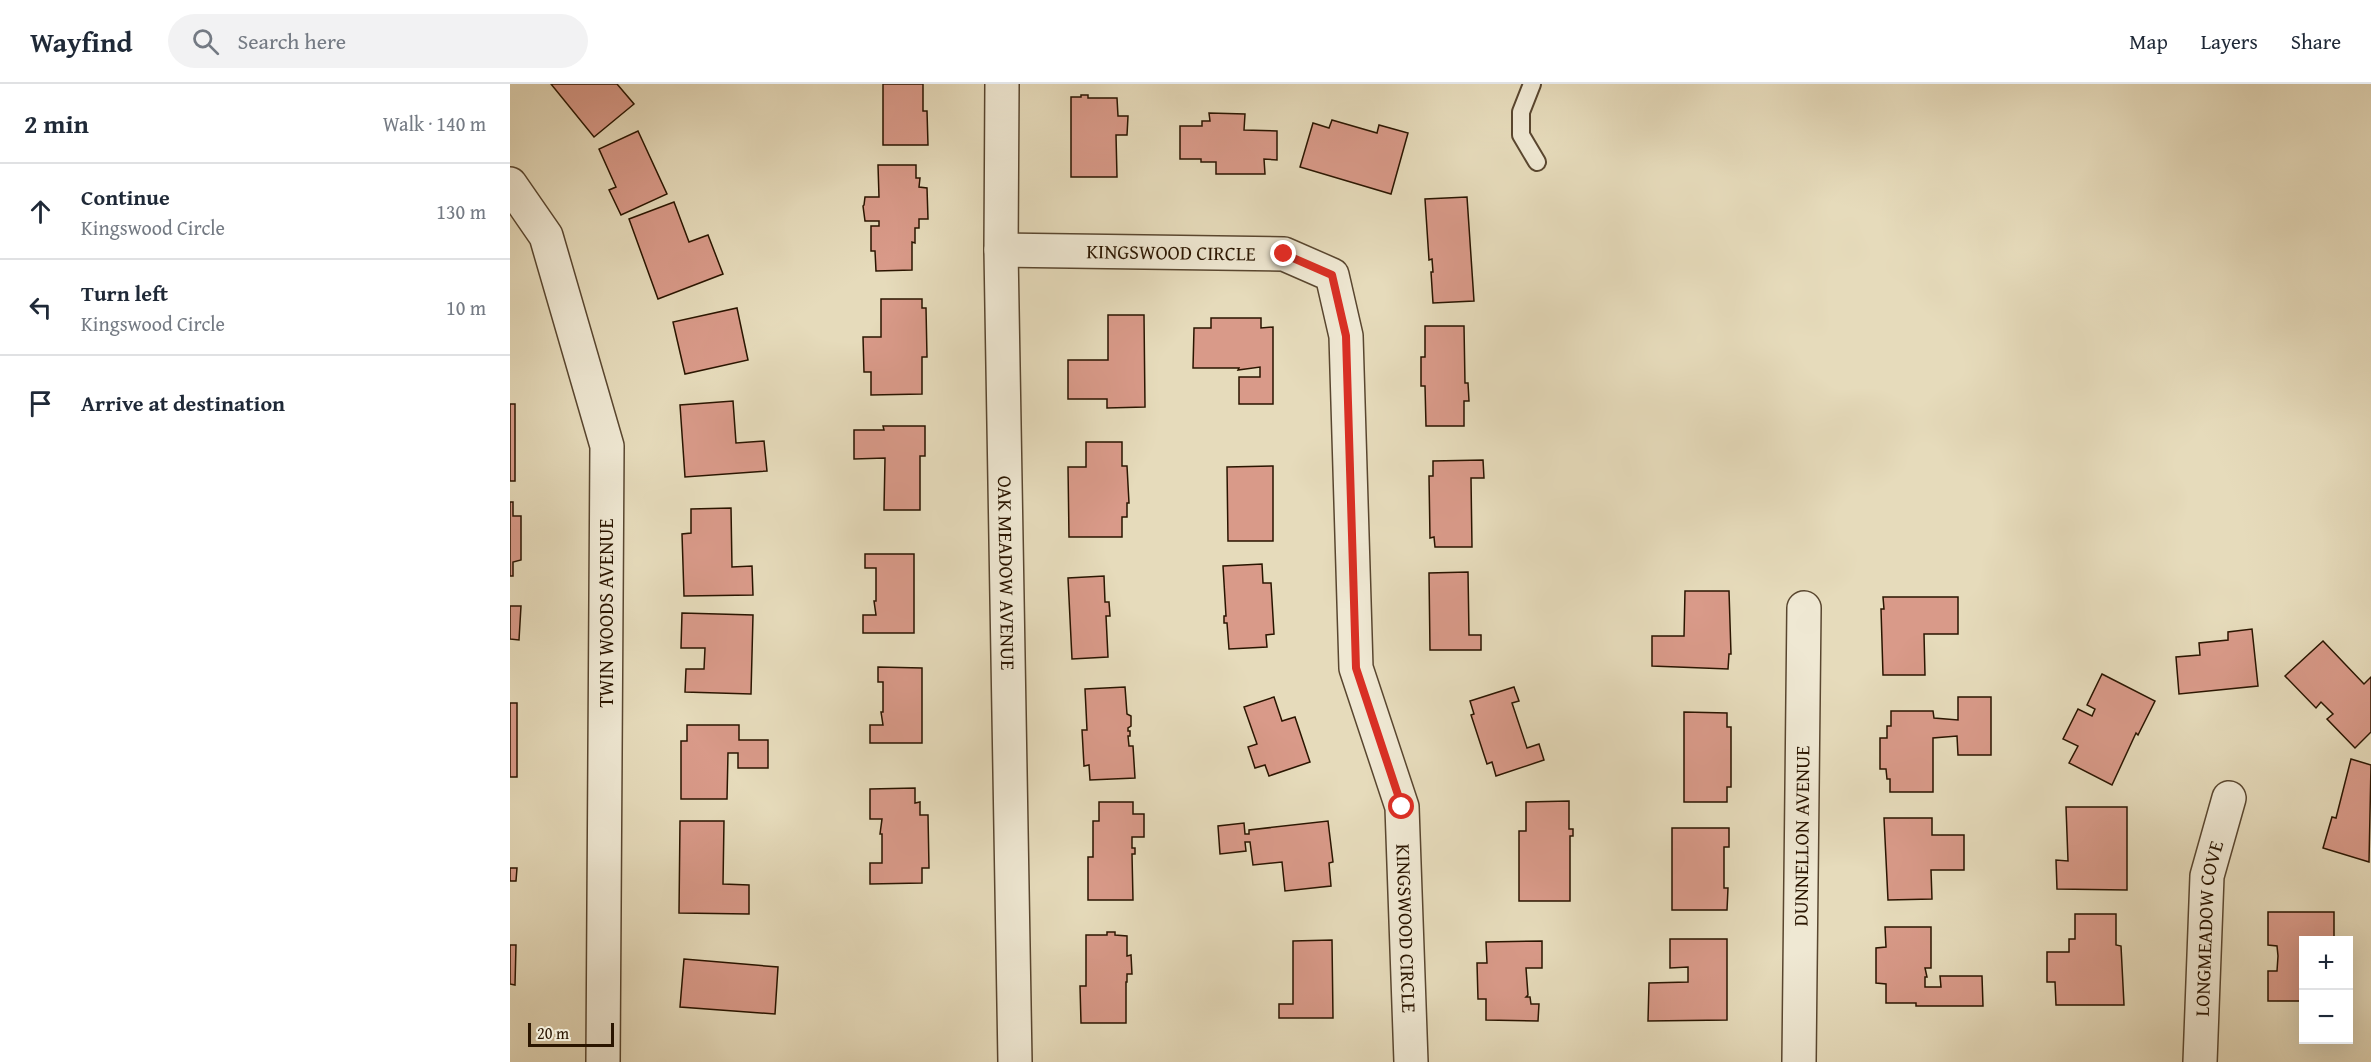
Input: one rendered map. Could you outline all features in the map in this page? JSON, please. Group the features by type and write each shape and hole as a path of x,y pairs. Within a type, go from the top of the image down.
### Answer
{"street":[{"name":"OAK MEADOW AVENUE","path":"1002,84 1001,250 1015,1062"},
{"name":"TWIN WOODS AVENUE","path":"510,184 546,236 607,446 603,1062"},
{"name":"KINGSWOOD CIRCLE","path":"1001,250 1284,254 1332,275 1346,336 1356,668 1402,807 1411,1062"},
{"name":"DUNNELLON AVENUE","path":"1800,1062 1804,608"},
{"name":"LONGMEADOW COVE","path":"2200,1062 2207,876 2229,798"}],"lane":[{"path":"1532,84 1521,112 1521,135 1537,162"}],"building":[{"path":"551,84 617,84 634,104 594,137"},
{"path":"883,84 923,84 923,111 927,111 928,145 883,145"},
{"path":"1081,95 1088,95 1088,98 1117,98 1118,116 1128,116 1127,135 1116,135 1117,177 1071,177 1071,97 1081,97"},
{"path":"1209,113 1245,114 1244,130 1277,131 1277,160 1264,159 1265,174 1216,174 1216,162 1180,159 1180,126 1202,126 1202,121 1210,121"},
{"path":"1332,120 1377,133 1379,125 1408,133 1391,194 1300,167 1313,123 1329,128"},
{"path":"638,131 667,194 621,215 609,190 616,187 599,149"},
{"path":"878,165 916,165 916,178 920,178 919,187 927,188 928,219 919,219 919,228 915,228 915,243 912,242 912,270 876,271 875,251 871,251 871,226 879,226 879,221 865,221 863,206 865,197 879,197"},
{"path":"1467,197 1474,301 1433,303 1432,259 1429,260 1425,199"},
{"path":"674,202 689,242 708,235 723,274 658,299 629,219"},
{"path":"881,299 922,299 922,308 926,308 927,357 922,357 922,394 871,395 871,372 864,372 863,337 881,337"},
{"path":"737,308 748,360 685,374 673,322"},
{"path":"1108,315 1144,315 1145,407 1107,408 1107,399 1068,399 1068,360 1108,360"},
{"path":"1211,318 1261,318 1261,328 1273,327 1273,404 1239,404 1239,377 1260,377 1260,367 1238,370 1239,368 1193,368 1194,328 1211,328"},
{"path":"1425,326 1464,326 1465,383 1468,383 1469,401 1464,401 1464,426 1426,426 1425,386 1421,386 1421,357 1425,357"},
{"path":"733,401 736,443 764,441 767,471 685,477 680,405"},
{"path":"510,404 515,404 515,481 510,481"},
{"path":"883,426 925,426 925,456 920,456 920,510 884,510 885,458 854,459 854,430 884,430"},
{"path":"1086,442 1122,442 1122,466 1127,466 1129,503 1127,503 1127,517 1122,517 1122,537 1069,537 1068,467 1086,467"},
{"path":"1483,460 1484,478 1471,478 1472,547 1435,547 1434,537 1430,538 1429,476 1433,476 1433,461"},
{"path":"1273,466 1273,541 1228,541 1227,467"},
{"path":"510,502 513,502 513,516 521,516 521,560 513,562 513,576 510,576"},
{"path":"731,508 732,567 752,566 753,595 684,596 682,534 691,533 691,509"},
{"path":"865,554 914,554 914,633 863,633 863,615 876,615 874,601 876,601 876,568 865,568"},
{"path":"1262,564 1263,583 1271,583 1274,634 1266,635 1267,647 1229,649 1227,623 1224,623 1224,616 1226,616 1223,566"},
{"path":"1468,572 1469,635 1481,635 1481,650 1430,650 1429,573"},
{"path":"1104,576 1105,602 1109,602 1110,616 1106,616 1108,657 1072,659 1068,578"},
{"path":"1685,591 1729,591 1731,654 1729,654 1728,669 1652,666 1652,636 1684,636"},
{"path":"1883,597 1958,597 1958,634 1924,634 1925,675 1883,675 1881,609 1884,609"},
{"path":"510,606 521,606 519,640 510,639"},
{"path":"682,613 753,615 751,694 685,692 686,669 704,669 705,648 681,648"},
{"path":"2252,629 2258,686 2179,694 2176,657 2200,655 2199,643 2228,640 2228,632"},
{"path":"2323,641 2364,684 2371,677 2371,732 2355,748 2327,719 2333,714 2321,702 2316,708 2285,676"},
{"path":"878,667 922,668 922,743 870,743 870,725 883,725 881,712 883,712 883,682 878,682"},
{"path":"2102,674 2155,701 2138,735 2136,733 2112,785 2069,763 2078,746 2063,739 2078,709 2092,716 2095,709 2087,705"},
{"path":"1125,687 1127,714 1131,716 1131,726 1128,728 1130,736 1128,736 1129,746 1133,746 1135,778 1090,780 1089,765 1084,766 1082,730 1087,730 1085,689"},
{"path":"1514,687 1519,701 1512,703 1527,748 1539,744 1544,760 1496,776 1492,762 1487,764 1471,715 1474,714 1470,701"},
{"path":"1274,697 1282,721 1295,717 1310,762 1269,776 1265,765 1255,768 1248,747 1257,744 1244,707"},
{"path":"1958,697 1991,697 1991,755 1958,755 1957,736 1933,738 1933,792 1890,792 1890,779 1887,779 1886,769 1880,769 1880,738 1887,738 1887,726 1891,726 1891,711 1933,711 1934,718 1958,720"},
{"path":"510,703 517,703 517,777 510,777"},
{"path":"1684,712 1727,713 1727,727 1731,727 1731,787 1727,787 1727,802 1684,802"},
{"path":"687,725 739,725 739,740 768,740 768,768 738,768 738,753 728,753 727,799 681,799 681,741 687,741"},
{"path":"2351,759 2371,765 2369,862 2323,848 2332,817 2336,818"},
{"path":"915,788 915,803 920,802 920,815 928,815 929,868 922,868 922,883 870,884 870,863 882,863 882,834 880,834 882,819 870,819 870,789"},
{"path":"1569,801 1569,829 1573,829 1573,836 1570,836 1570,901 1519,901 1519,831 1526,831 1526,802"},
{"path":"1099,802 1133,802 1133,814 1144,814 1144,837 1132,837 1132,848 1135,848 1135,854 1132,854 1133,900 1088,900 1088,857 1093,857 1093,821 1099,821"},
{"path":"2066,807 2127,807 2127,890 2057,889 2056,860 2068,861"},
{"path":"1884,818 1932,818 1932,835 1964,835 1964,870 1931,870 1932,899 1888,900"},
{"path":"680,821 724,821 723,884 749,885 749,914 679,913"},
{"path":"1328,821 1333,862 1329,863 1331,886 1285,891 1282,862 1253,865 1250,842 1245,842 1246,851 1220,854 1218,826 1244,823 1245,834 1249,834 1249,830"},
{"path":"1672,828 1729,828 1729,847 1724,847 1724,888 1728,888 1727,910 1672,910"},
{"path":"510,868 517,868 516,881 510,881"},
{"path":"2268,912 2334,912 2334,936 2299,936 2299,1001 2268,1001 2268,971 2277,971 2278,956 2277,946 2268,945"},
{"path":"2075,914 2116,914 2116,945 2121,946 2124,1005 2056,1005 2055,982 2047,982 2047,952 2069,952 2069,939 2075,939"},
{"path":"1885,927 1931,927 1931,968 1925,968 1927,977 1925,977 1925,987 1941,987 1940,976 1982,976 1983,1006 1916,1006 1916,1003 1886,1003 1886,984 1876,983 1876,948 1886,947"},
{"path":"1107,932 1127,936 1127,956 1131,955 1132,974 1127,974 1126,982 1126,1023 1081,1023 1080,986 1086,986 1086,935 1107,935"},
{"path":"1670,939 1727,939 1727,1020 1648,1021 1649,983 1688,982 1688,967 1670,968"},
{"path":"1332,940 1333,1018 1279,1018 1279,1004 1293,1004 1293,941"},
{"path":"1542,941 1542,968 1526,968 1528,995 1526,997 1530,997 1531,1004 1539,1004 1538,1021 1486,1020 1486,999 1478,999 1477,963 1487,963 1486,942"},
{"path":"510,945 516,945 515,985 510,984"},
{"path":"684,959 778,967 775,1014 680,1007"}],"route":[{"path":"1284,254 1332,275 1346,336 1356,668 1402,807"}]}
